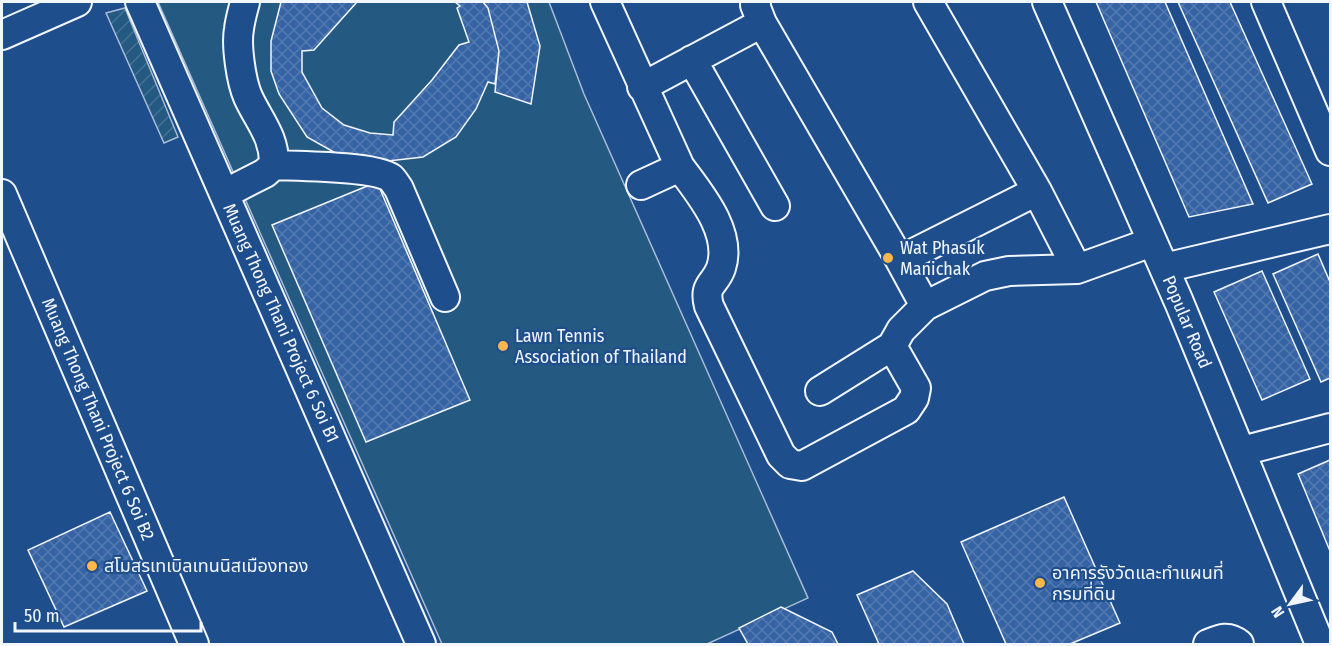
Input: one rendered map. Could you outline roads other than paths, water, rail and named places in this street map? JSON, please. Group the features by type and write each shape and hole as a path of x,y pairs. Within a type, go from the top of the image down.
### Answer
{"street":[{"path":"2,35 77,2"},
{"name":"Muang Thong Thani Project 6 Soi B1","path":"140,2 421,645"},
{"path":"224,194 265,173 274,165 275,151 247,95 240,56 238,30 245,2"},
{"path":"605,2 680,167 716,219 724,251 721,270 710,284 706,294 709,306 781,455 790,464 802,466 906,410 914,398 915,388 892,346"},
{"path":"928,2 1037,190 1077,269"},
{"name":"Popular Road","path":"1047,2 1242,451 1320,645"},
{"path":"1266,2 1330,151"},
{"path":"642,87 692,60 759,12 925,306"},
{"path":"692,60 775,206"},
{"path":"274,165 361,171 381,174 392,179 399,189 445,297"},
{"path":"641,185 680,167"},
{"path":"900,260 1037,190"},
{"name":"Muang Thong Thani Project 6 Soi B2","path":"2,194 194,645"},
{"path":"1164,268 1330,229"},
{"path":"820,392 892,346 901,330 925,306 985,276 1010,271 1077,269 1152,242"},
{"path":"1242,451 1330,428"},
{"path":"1208,645 1223,638 1233,639 1239,645"}],"place":[{"name":"Wat Phasuk Manichak","path":"888,258"},
{"name":"Lawn Tennis Association of Thailand","path":"503,346"},
{"name":"สโมสรเทเบิลเทนนิสเมืองทอง","path":"92,566"},
{"name":"อาคารรังวัดและทำแผนที่ กรมที่ดิน","path":"1040,583"}]}
